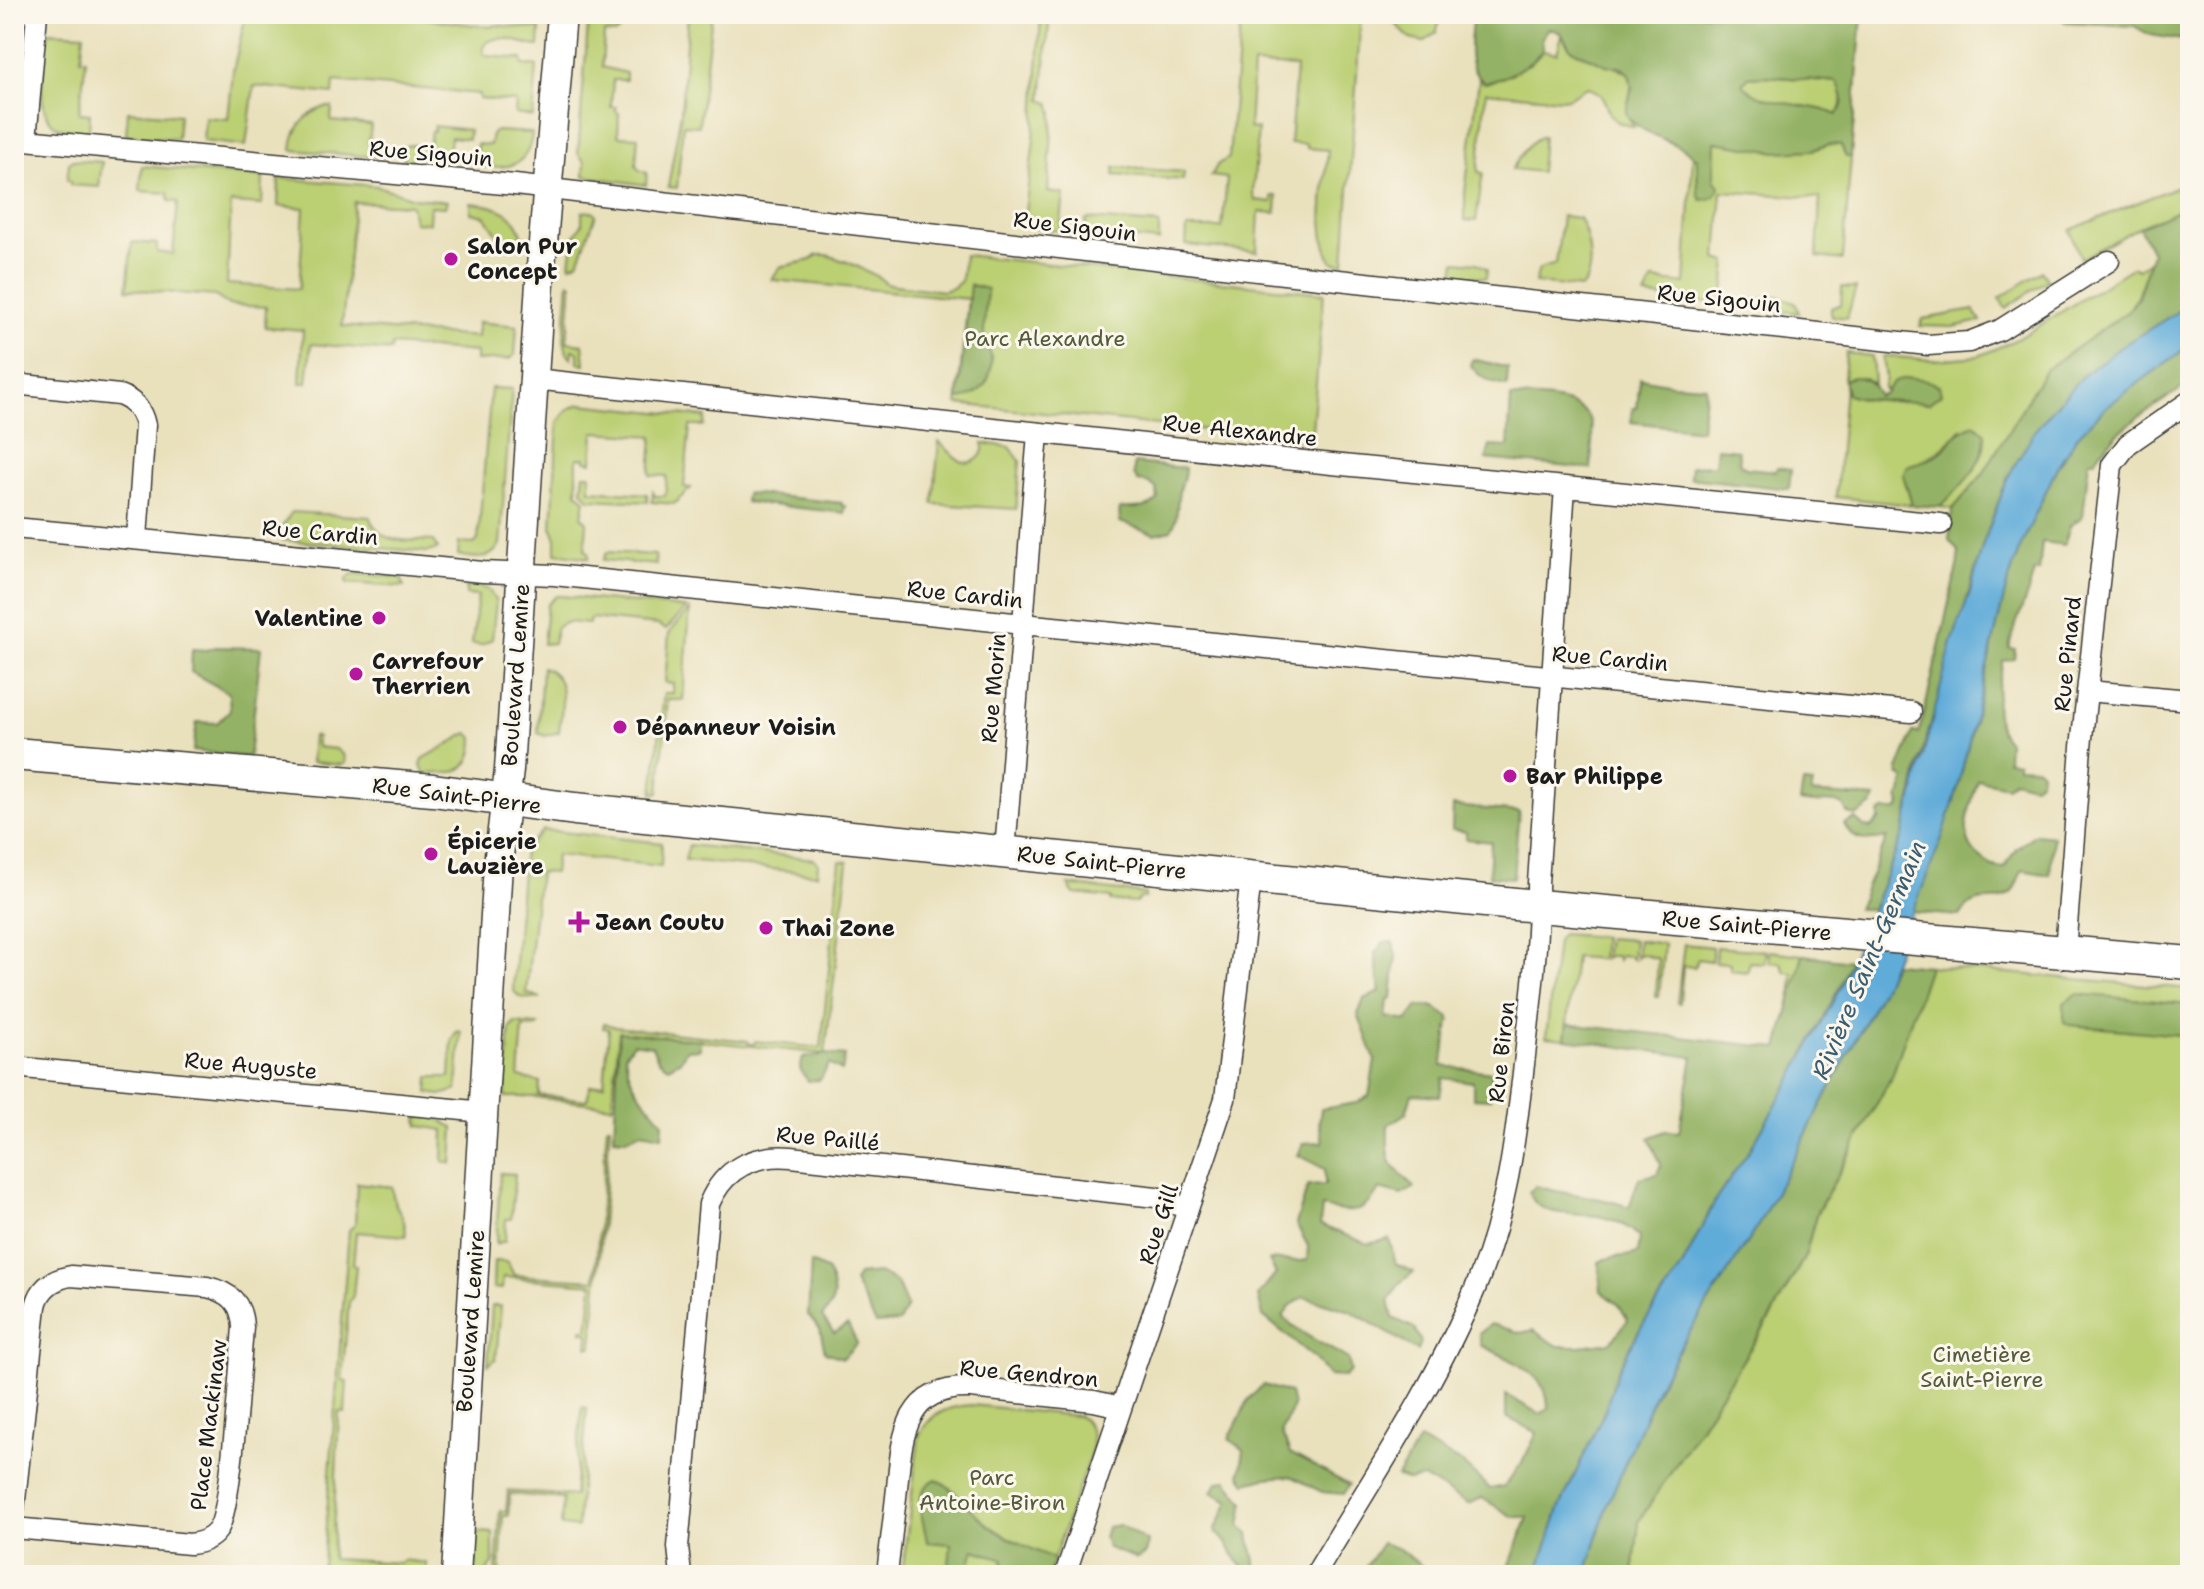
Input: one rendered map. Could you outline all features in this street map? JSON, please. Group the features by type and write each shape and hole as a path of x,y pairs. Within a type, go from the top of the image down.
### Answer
{"main road":[{"name":"Boulevard Lemire","path":"456,1575 498,864 562,14"},
{"name":"Rue Saint-Pierre","path":"14,754 433,790 575,809 1538,906 2190,963"}],"street":[{"path":"20,140 37,14"},
{"name":"Rue Sigouin","path":"20,140 547,189 1928,345 1969,342 2000,330 2109,261"},
{"name":"Rue Alexandre","path":"534,379 1941,524"},
{"path":"14,384 119,395 134,403 143,419 145,432 137,538"},
{"name":"Rue Pinard","path":"2065,951 2087,691 2114,460 2136,438 2190,401"},
{"name":"Rue Morin","path":"1005,852 1038,433"},
{"name":"Rue Biron","path":"1315,1575 1444,1356 1476,1289 1507,1196 1539,933 1538,906 1565,487"},
{"name":"Rue Cardin","path":"14,528 554,575 1911,712"},
{"path":"2087,691 2190,700"},
{"name":"Rue Gill","path":"1065,1575 1228,1086 1251,878"},
{"name":"Rue Auguste","path":"14,1067 484,1112"},
{"name":"Rue Paillé","path":"681,1575 678,1547 709,1204 720,1182 739,1166 762,1157 791,1157 1156,1197 1188,1209"},
{"name":"Place Mackinaw","path":"14,1509 36,1306 41,1291 54,1281 71,1276 207,1287 234,1299 243,1316 243,1327 227,1498 218,1530 201,1543 190,1544 14,1528"},
{"name":"Rue Gendron","path":"887,1575 902,1439 914,1411 925,1400 938,1393 961,1388 1094,1401 1121,1407"}],"green space":[{"path":"14,14 24,14 14,110"},
{"path":"246,14 390,14 490,27 540,29 539,46 498,39 485,44 483,52 486,56 522,59 523,65 537,66 533,117 515,114 516,102 479,99 479,94 334,81 333,94 254,86 246,146 203,141 205,117 228,119 233,71"},
{"path":"688,14 712,14 699,126 683,125 677,188 668,187 681,112"},
{"path":"1041,14 1050,14 1042,100 1050,103 1053,112 1048,192 1064,194 1060,231 1023,227 1034,139"},
{"path":"1241,14 1361,14 1344,263 1333,262 1324,238 1328,150 1290,143 1296,67 1253,65 1249,128 1258,129 1253,194 1255,200 1272,202 1272,196 1277,196 1276,213 1259,212 1257,252 1186,245 1187,228 1222,228 1227,178 1211,176 1218,164 1229,158"},
{"path":"1402,14 1445,14 1441,16 1436,33 1424,42 1410,39 1395,23"},
{"path":"1463,14 1862,14 1851,157 1846,157 1841,145 1777,152 1715,142 1714,180 1720,186 1714,197 1701,200 1697,159 1679,146 1640,128 1626,113 1632,87 1629,73 1623,68 1606,65 1571,49 1561,33 1549,28 1542,38 1543,50 1537,56 1516,71 1485,83 1474,71 1472,63 1472,22","holes":["1766,76 1837,82 1843,99 1837,115 1762,97 1743,84 1748,77"]},
{"path":"2057,14 2190,14 2190,41 2150,35 2134,26 2065,22"},
{"path":"588,25 615,27 619,31 615,34 604,33 602,67 626,73 626,80 613,80 611,107 616,107 619,113 618,136 638,137 636,165 647,173 646,185 584,176 585,162 578,154"},
{"path":"48,32 84,34 81,59 86,59 79,113 90,114 89,131 58,127 45,110 42,84"},
{"path":"1562,35 1575,51 1627,72 1631,90 1626,113 1634,127 1615,120 1608,112 1604,99 1587,87 1561,99 1486,92 1478,172 1483,173 1476,221 1465,220 1465,192 1479,79 1485,83 1530,64 1543,50 1557,53"},
{"path":"1748,77 1838,82 1842,107 1838,115 1762,97 1743,84"},
{"path":"325,107 332,107 331,121 371,125 369,142 385,144 387,158 292,150 301,123"},
{"path":"128,111 179,115 177,139 126,135"},
{"path":"434,126 469,130 468,139 451,137 448,164 404,160 402,149 407,145 429,145"},
{"path":"492,133 532,133 526,154 505,167 475,166 477,144 490,145"},
{"path":"1543,136 1540,172 1512,169 1529,145"},
{"path":"1714,142 1813,150 1830,144 1841,145 1846,157 1851,157 1843,260 1817,257 1820,198 1722,191 1717,259 1727,262 1723,304 1645,296 1653,280 1685,284 1693,155 1697,160 1698,192 1714,180"},
{"path":"73,160 102,162 99,187 70,185 67,180 69,163"},
{"path":"142,166 263,177 262,205 231,203 227,284 299,289 304,208 278,206 279,178 377,186 414,198 447,201 445,207 430,206 429,223 414,222 411,205 354,202 342,326 477,337 478,322 517,326 515,355 509,359 476,361 476,352 392,345 391,351 311,344 307,383 300,383 303,330 265,327 266,307 229,305 215,296 127,289 132,242 157,244 157,252 173,254 178,202 169,201 168,193 140,191"},
{"path":"1115,167 1184,172 1183,180 1114,175"},
{"path":"2190,181 2190,205 2139,227 2081,259 2070,230"},
{"path":"471,203 491,206 507,213 519,226 524,246 505,245 485,216 471,213"},
{"path":"2190,205 2190,304 2122,346 2080,378 2008,477 1983,544 1920,761 1903,835 1872,909 1857,909 1887,838 1862,840 1852,835 1844,824 1855,819 1864,827 1871,828 1879,820 1879,814 1884,810 1898,810 1901,803 1899,800 1905,779 1898,770 1913,732 1918,733 1923,718 1958,562 1959,552 1949,540 1953,509 1983,474 2045,370 2128,311 2138,298 2152,252 2139,227"},
{"path":"593,211 596,215 578,262 570,265 573,239 582,224 582,212"},
{"path":"1562,216 1579,218 1586,234 1590,263 1581,288 1535,283 1539,269 1556,264"},
{"path":"1088,219 1159,224 1159,241 1086,234"},
{"name":"Parc Alexandre","path":"817,255 850,263 887,284 943,291 961,281 964,255 1324,293 1311,441 957,404 968,299 772,280 780,267 811,260"},
{"path":"2152,259 2128,311 2024,407 1983,474 1953,509 1940,507 1975,469 1961,429 1937,452 1907,466 1903,475 1912,505 1836,497 1845,386 1847,394 1865,399 1903,402 1938,385 1909,378 1895,381 1886,392 1883,388 1886,379 1883,356 1934,360 1979,356 2019,338 2133,267 2138,269"},
{"path":"1456,261 1477,263 1487,269 1486,278 1454,274"},
{"path":"2042,271 2048,280 2005,308 2000,298"},
{"path":"569,282 572,284 567,342 583,344 585,364 578,363 578,352 573,350 572,358 567,353 564,340"},
{"path":"970,285 987,289 984,335 991,367 987,381 978,392 958,399"},
{"path":"1842,287 1856,288 1847,318 1831,316 1831,308 1841,304"},
{"path":"1777,296 1795,302 1799,313 1751,307 1755,299"},
{"path":"1974,310 1981,321 1953,327 1920,326 1923,319"},
{"path":"2190,345 2190,383 2126,427 2095,460 2089,460 2083,516 2070,526 2064,545 2042,542 2039,572 2034,571 2009,648 2015,649 2014,659 2003,661 1997,692 1997,715 1998,725 2008,741 2007,760 2018,762 2018,766 2037,767 2041,771 2040,780 2034,785 2013,780 2007,786 1978,780 1967,832 1973,850 1994,866 2004,868 2016,849 2035,834 2053,836 2050,875 2023,870 2011,893 1998,899 1973,903 1960,916 1912,912 1957,791 2006,588 2019,550 2057,467 2078,435 2106,407"},
{"path":"1846,353 1872,356 1874,384 1865,378 1844,380"},
{"path":"1473,359 1508,368 1507,386 1481,377 1470,364"},
{"path":"1853,377 1869,382 1878,396 1896,381 1910,378 1939,386 1941,394 1929,403 1865,399 1847,394 1844,380"},
{"path":"1640,378 1706,386 1701,430 1631,422 1633,408 1637,408"},
{"path":"491,388 512,389 500,544 488,556 458,555 459,543 474,544 478,540"},
{"path":"1511,397 1557,400 1579,408 1592,429 1591,469 1486,459 1490,446 1508,447"},
{"path":"580,404 706,417 704,426 690,426 684,487 691,488 674,504 652,502 653,492 655,496 665,496 667,476 650,475 653,436 594,432 592,462 577,458 577,492 585,500 582,517 587,522 585,549 589,558 556,553 552,527 558,422 568,409"},
{"path":"1975,424 1985,433 1984,445 1977,465 1964,483 1940,507 1912,505 1903,474 1907,466 1936,455 1960,431"},
{"path":"939,442 966,462 980,456 983,443 1010,447 1020,461 1016,509 933,504"},
{"path":"1717,448 1738,450 1740,464 1746,468 1791,469 1789,489 1690,478 1691,466 1715,465"},
{"path":"1134,463 1185,468 1171,530 1155,534 1120,522 1119,509 1145,507 1158,499 1156,488 1138,481 1134,475"},
{"path":"584,474 590,474 590,490 647,494 648,502 589,499 582,490"},
{"path":"746,493 842,503 846,506 844,513 745,502"},
{"path":"292,512 370,517 375,527 387,537 433,541 438,549 428,552 281,540 280,530"},
{"path":"607,552 655,555 656,565 603,560"},
{"path":"352,574 401,577 404,587 347,583"},
{"path":"475,585 489,590 496,602 492,639 482,645 472,644 478,596 466,595 466,587"},
{"path":"556,596 686,608 666,630 658,625 590,618 589,624 567,622 557,627 553,643 543,644 547,605"},
{"path":"690,609 683,700 668,700 659,793 653,793 664,693 673,693 673,684 665,683 669,633"},
{"path":"261,648 249,757 193,751 197,722 217,723 230,710 229,693 191,672 192,649"},
{"path":"542,667 557,678 562,694 559,732 545,736 538,733"},
{"path":"468,733 474,738 471,758 466,765 454,772 425,773 421,765 423,759"},
{"path":"313,736 317,737 317,747 336,749 344,756 345,763 311,762"},
{"path":"1803,783 1813,784 1811,793 1875,798 1872,805 1856,816 1847,813 1843,805 1837,803 1800,802"},
{"path":"1453,806 1519,812 1513,878 1489,876 1491,842 1466,839 1466,832 1452,830"},
{"path":"543,830 662,843 661,866 556,855 554,873 539,872 526,993 541,998 529,998 517,995 513,988 523,858 525,847"},
{"path":"689,845 815,859 818,863 817,874 685,860"},
{"path":"840,861 848,862 825,1054 619,1032 612,1106 505,1097 510,1028 515,1023 538,1025 535,1028 523,1027 519,1077 540,1082 539,1095 587,1100 590,1086 604,1084 609,1029 603,1028 604,1023 615,1027 748,1041 749,1044 755,1041 821,1048"},
{"path":"1068,885 1145,894 1145,898 1140,898 1136,903 1111,901 1111,898 1074,894"},
{"path":"1562,934 1603,937 1601,959 1575,957 1565,1039 1546,1037 1557,941"},
{"path":"1607,938 1634,940 1632,959 1620,955 1618,960 1616,956 1604,959"},
{"path":"1638,940 1664,944 1659,997 1656,997 1658,959 1641,954 1636,959"},
{"path":"1384,942 1393,942 1396,955 1392,998 1388,1000 1386,1017 1407,1021 1418,1006 1434,1007 1450,1018 1442,1066 1492,1072 1490,1099 1473,1098 1473,1082 1443,1078 1440,1096 1412,1094 1406,1113 1388,1125 1388,1145 1392,1164 1414,1188 1401,1195 1379,1189 1368,1204 1355,1211 1322,1207 1320,1225 1368,1244 1389,1239 1396,1264 1414,1272 1400,1283 1389,1300 1393,1318 1414,1328 1421,1342 1418,1351 1351,1311 1304,1297 1290,1306 1283,1317 1306,1335 1348,1359 1351,1371 1344,1377 1329,1376 1314,1358 1263,1316 1258,1296 1276,1274 1269,1261 1307,1260 1308,1246 1296,1224 1308,1186 1325,1185 1325,1169 1298,1155 1304,1143 1323,1142 1319,1122 1321,1109 1356,1103 1369,1096 1375,1060 1358,1014 1364,999 1380,992 1375,953"},
{"path":"1684,944 1712,947 1712,961 1697,959 1695,967 1683,966 1680,1003 1677,1003"},
{"path":"1716,947 1766,951 1764,963 1750,962 1747,972 1730,970 1730,963 1715,962"},
{"path":"1769,951 1803,955 1790,1010 1793,973 1785,972 1781,963 1769,962"},
{"path":"1803,955 1851,961 1795,1073 1715,1201 1682,1267 1640,1329 1618,1370 1606,1408 1559,1509 1537,1575 1506,1575 1528,1517 1513,1517 1482,1498 1468,1504 1424,1478 1409,1481 1397,1477 1419,1440 1461,1462 1490,1489 1504,1486 1522,1463 1537,1433 1506,1417 1506,1395 1540,1414 1548,1409 1547,1396 1535,1376 1481,1345 1479,1334 1491,1324 1521,1333 1533,1330 1558,1346 1580,1346 1611,1342 1628,1320 1619,1305 1601,1291 1599,1262 1638,1253 1640,1237 1607,1218 1550,1211 1534,1201 1529,1192 1536,1186 1629,1207 1639,1178 1657,1174 1661,1164 1649,1138 1665,1131 1679,1132 1693,1057 1565,1039 1567,1024 1778,1048"},
{"path":"1893,963 1929,966 1892,1076 1816,1214 1805,1256 1772,1315 1639,1521 1633,1575 1586,1575 1605,1511 1656,1391 1683,1342 1760,1222"},
{"name":"Cimetière Saint-Pierre","path":"1929,966 2190,989 2190,1575 1633,1575 1639,1521 1772,1315 1805,1256 1816,1215 1892,1076"},
{"path":"2077,994 2190,1004 2190,1036 2069,1025 2064,1022 2064,1003"},
{"path":"457,1031 461,1032 457,1090 441,1095 428,1093 429,1077 450,1077 452,1039"},
{"path":"619,1032 700,1040 700,1049 686,1050 681,1060 668,1067 658,1060 652,1046 633,1043 625,1055 634,1084 663,1122 662,1136 641,1132 626,1139 614,1138"},
{"path":"825,1054 845,1056 842,1071 829,1064 820,1080 808,1081 800,1069 803,1058"},
{"path":"418,1117 436,1117 454,1128 452,1164 443,1161 444,1130 419,1126"},
{"path":"607,1126 610,1126 592,1347 588,1347 589,1333 582,1332 582,1329 588,1329 593,1284 503,1277 502,1289 493,1288 494,1261 507,1262 514,1275 595,1278"},
{"path":"500,1173 515,1174 511,1219 506,1219 505,1241 496,1244"},
{"path":"357,1183 392,1187 406,1236 356,1232 353,1265 356,1266 353,1296 349,1302 342,1380 347,1381 345,1413 339,1412 332,1559 426,1563 426,1575 330,1568 331,1575 322,1575 349,1230 355,1225"},
{"path":"811,1263 828,1271 832,1285 833,1301 822,1317 834,1333 848,1325 857,1343 843,1358 825,1352 820,1329 808,1315"},
{"path":"879,1273 897,1283 907,1306 899,1322 876,1324 854,1282 858,1275"},
{"path":"492,1306 501,1306 496,1359 488,1365"},
{"path":"1263,1385 1290,1393 1293,1406 1281,1432 1290,1453 1349,1485 1343,1494 1322,1492 1291,1476 1246,1483 1240,1475 1244,1450 1229,1439 1248,1400"},
{"name":"Parc Antoine-Biron","path":"972,1405 1078,1416 1089,1427 1091,1452 1048,1575 902,1575 919,1436 934,1416 955,1407"},
{"path":"582,1407 587,1408 577,1528 561,1526 563,1499 510,1494 508,1516 503,1516 500,1574 496,1574 500,1511 506,1511 508,1491 574,1496"},
{"path":"936,1479 994,1529 1054,1559 1048,1575 1000,1575 1004,1559 974,1550 966,1575 948,1575 951,1544 927,1542 920,1507 923,1491"},
{"path":"1227,1480 1244,1502 1240,1526 1249,1533 1255,1575 1237,1560 1215,1531 1229,1501 1212,1492 1217,1483"},
{"path":"1120,1525 1148,1542 1145,1554 1137,1559 1108,1548 1104,1538 1107,1527"},
{"path":"478,1532 493,1533 493,1564 487,1571 488,1575 475,1575"},
{"path":"1382,1543 1399,1549 1434,1575 1378,1575 1365,1568"}],"water":[{"name":"Rivière Saint-Germain","path":"2190,304 2190,345 2106,407 2078,435 2057,467 2019,550 2006,588 1957,791 1942,838 1883,987 1760,1222 1656,1390 1605,1511 1586,1575 1537,1575 1559,1509 1606,1408 1618,1370 1640,1329 1682,1267 1715,1201 1795,1073 1840,988 1903,835 1952,642 2008,477 2035,430 2080,378 2122,346"}],"place":[{"name":"Salon Pur Concept","path":"451,259"},
{"name":"Valentine","path":"379,618"},
{"name":"Carrefour Therrien","path":"356,674"},
{"name":"Dépanneur Voisin","path":"620,727"},
{"name":"Bar Philippe","path":"1510,776"},
{"name":"Épicerie Lauzière","path":"431,854"},
{"name":"Jean Coutu","path":"579,922"},
{"name":"Thai Zone","path":"766,928"}]}
